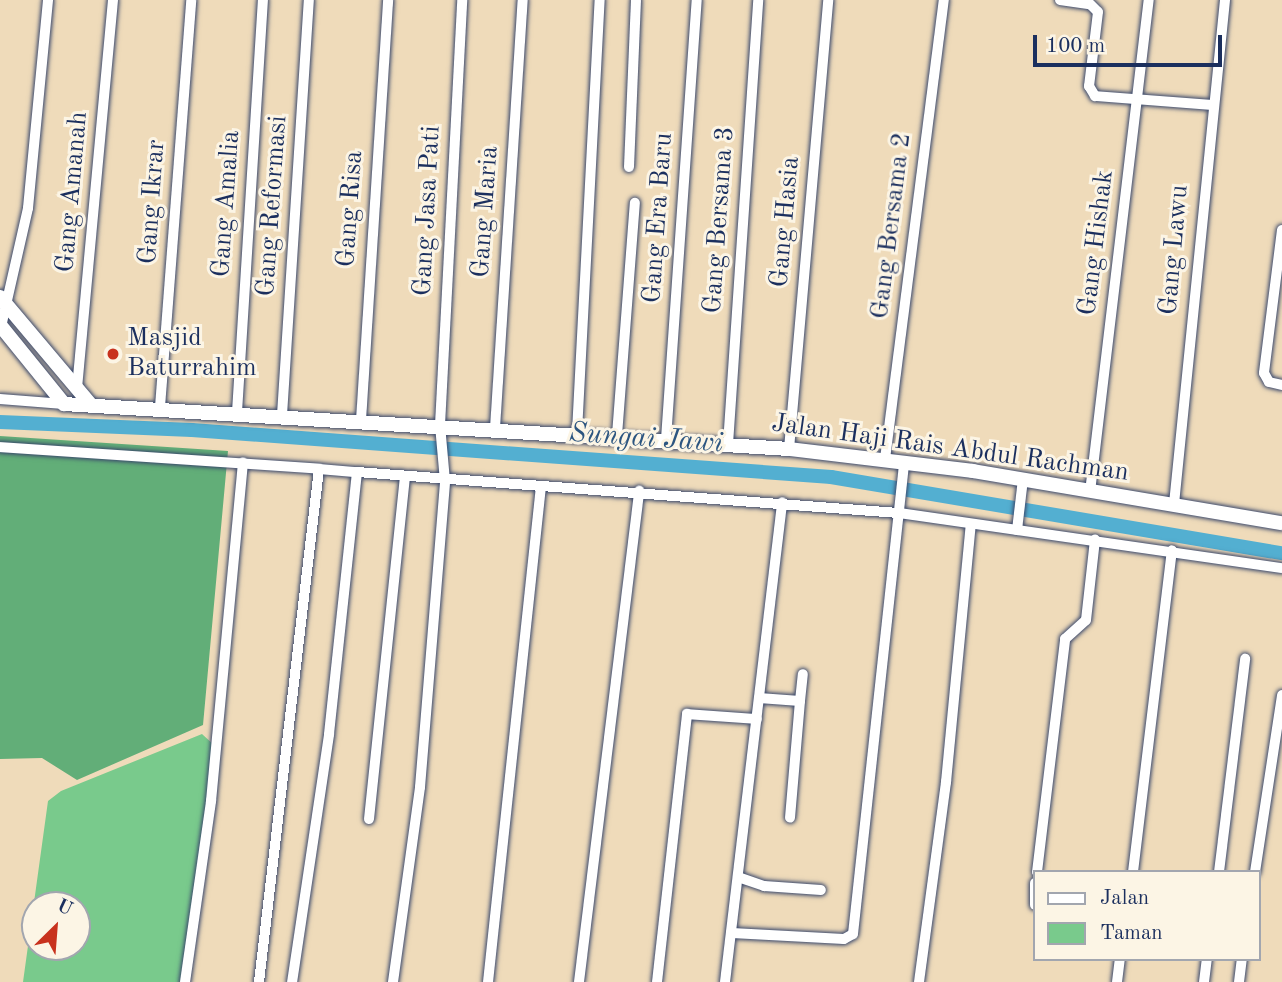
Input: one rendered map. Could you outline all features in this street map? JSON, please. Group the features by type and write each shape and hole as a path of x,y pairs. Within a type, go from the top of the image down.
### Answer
{"street":[{"path":"48,0 28,208 3,301 1,326 64,404"},
{"name":"Gang Amanah","path":"77,388 113,0"},
{"name":"Gang Ikrar","path":"160,407 191,0"},
{"name":"Gang Amalia","path":"237,412 263,0"},
{"name":"Gang Reformasi","path":"282,415 309,0"},
{"name":"Gang Risa","path":"361,420 388,0"},
{"name":"Gang Jasa Pati","path":"393,982 420,787 445,477 441,432 462,0"},
{"name":"Gang Maria","path":"495,428 523,0"},
{"path":"577,432 600,0"},
{"path":"628,167 636,0"},
{"name":"Gang Era Baru","path":"666,439 697,0"},
{"name":"Gang Bersama 3","path":"728,444 758,0"},
{"name":"Gang Hasia","path":"789,449 828,0"},
{"name":"Gang Bersama 2","path":"885,459 944,0"},
{"path":"1060,0 1090,4 1098,12 1091,94 1211,105"},
{"name":"Gang Hishak","path":"1090,492 1149,0"},
{"name":"Gang Lawu","path":"1174,504 1211,105 1225,0"},
{"path":"617,435 635,203"},
{"path":"1282,230 1264,373 1269,382 1282,385"},
{"path":"3,301 90,404"},
{"path":"0,399 64,404"},
{"name":"Jalan Haji Rais Abdul Rachman","path":"64,404 160,407 361,420 441,432 495,428 577,432 789,449 885,459 904,467 1023,479 1282,523"},
{"path":"0,447 405,477 445,477 541,487 900,508 971,524 1017,528 1282,568"},
{"path":"185,982 211,801 243,463"},
{"path":"732,933 844,939 853,934 904,467"},
{"path":"259,982 319,469"},
{"path":"292,982 329,736 357,472"},
{"path":"369,819 405,477"},
{"path":"1017,528 1023,479"},
{"path":"488,982 541,487"},
{"path":"579,982 639,491"},
{"path":"725,982 782,502"},
{"path":"919,982 946,782 971,524"},
{"path":"1037,870 1065,639 1086,620 1095,540"},
{"path":"1133,870 1172,550"},
{"path":"1219,870 1245,659"},
{"path":"790,818 803,674"},
{"path":"1255,870 1282,695"},
{"path":"759,698 800,701"},
{"path":"657,982 687,714 757,719"},
{"path":"738,877 764,886 821,890"},
{"path":"1117,982 1120,961"},
{"path":"1204,982 1207,961"},
{"path":"1238,982 1242,961"}],"green space":[{"path":"0,436 228,451 203,725 77,780 42,758 0,759"},
{"path":"202,734 214,745 183,982 23,982 26,961 91,961 91,891 36,891 48,801 61,791"}],"waterway":[{"name":"Sungai Jawi","path":"0,422 192,430 831,477 1282,553"}],"place":[{"name":"Masjid Baturrahim","path":"113,354"}]}
